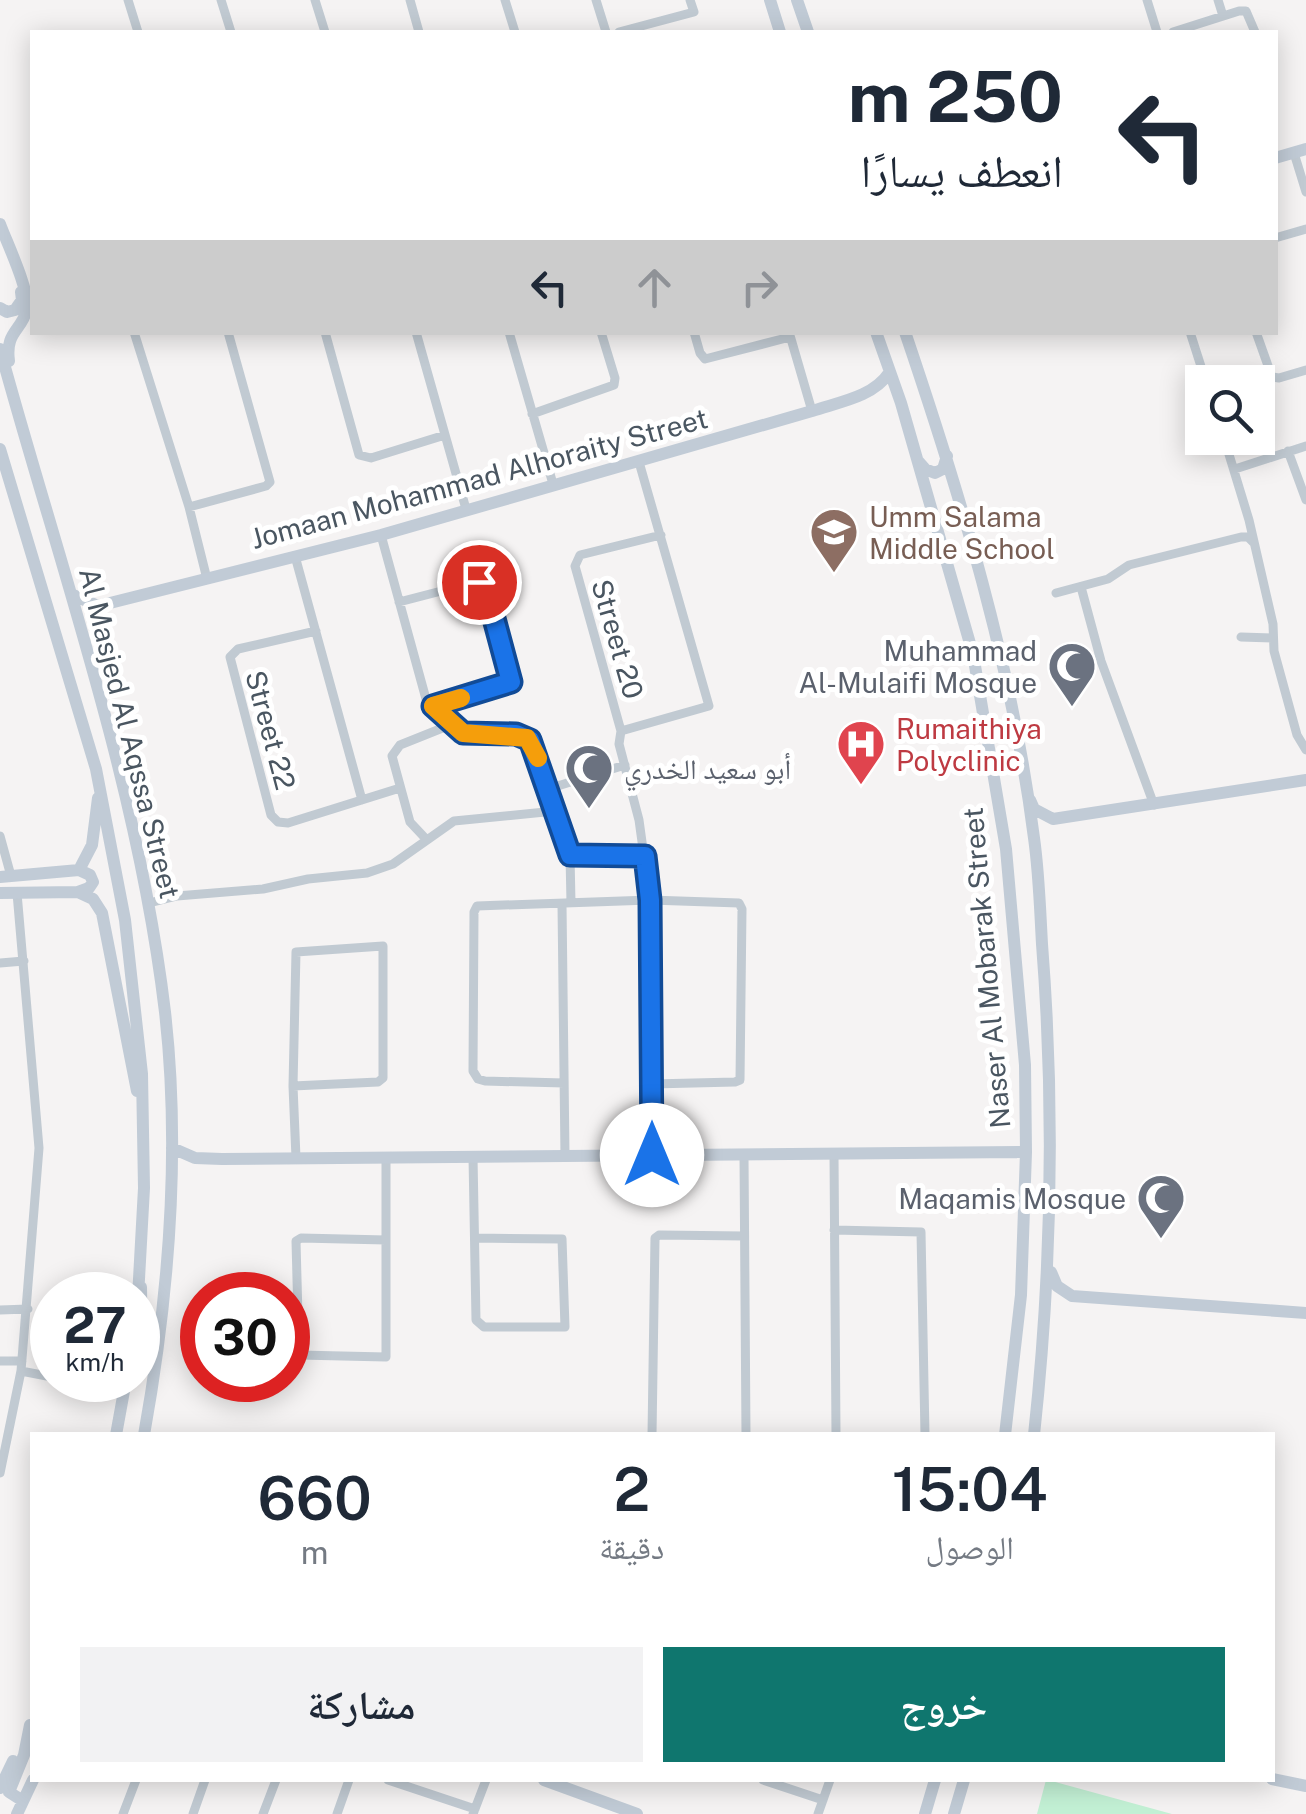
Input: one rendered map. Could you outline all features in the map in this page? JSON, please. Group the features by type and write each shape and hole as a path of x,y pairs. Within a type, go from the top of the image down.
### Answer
{"street":[{"path":"128,0 137,30"},
{"path":"221,0 230,30"},
{"path":"314,0 324,30"},
{"path":"410,0 418,30"},
{"path":"505,0 515,30"},
{"path":"596,0 605,30"},
{"path":"626,30 694,12 690,0"},
{"path":"770,0 779,30"},
{"path":"797,0 807,30"},
{"path":"1147,0 1156,30"},
{"path":"1218,0 1222,16"},
{"path":"1179,30 1246,11 1254,30"},
{"path":"1300,150 1306,192"},
{"path":"0,224 27,298 27,308 13,332 8,355 19,418"},
{"path":"1278,237 1306,229"},
{"path":"0,308 7,312 15,310 22,300 21,285"},
{"path":"135,335 189,507 206,578"},
{"path":"189,507 270,482 229,335"},
{"path":"325,335 359,455 371,458 445,435"},
{"path":"417,335 466,510"},
{"path":"510,335 553,484"},
{"path":"532,414 614,385 603,335"},
{"path":"695,335 705,358 789,335 812,411"},
{"name":"Naser Al Mobarak Street","path":"877,335 901,403 973,654 1006,849 1025,1074 1026,1152 1021,1295 1005,1432"},
{"name":"Naser Al Mobarak Street","path":"906,335 968,523 1000,659 1034,841 1051,1060 1047,1316 1034,1432"},
{"path":"1191,335 1201,365"},
{"path":"1257,335 1272,377 1306,370"},
{"name":"Al Masjed Al Aqssa Street","path":"0,349 127,799 149,900 165,1015 172,1175 162,1323 141,1432"},
{"name":"Jomaan Mohammad Alhoraity Street","path":"98,606 381,534 639,462 870,391 880,386 889,373"},
{"path":"0,390 26,463 38,484"},
{"path":"870,391 901,403"},
{"path":"1234,470 1306,446"},
{"name":"Al Masjed Al Aqssa Street","path":"0,449 96,769 114,866 136,999 144,1119 141,1270"},
{"path":"1288,452 1306,500"},
{"path":"1229,455 1254,543 1296,735 1306,750"},
{"path":"917,458 925,470 935,474 943,469 947,456"},
{"name":"Street 20","path":"639,462 661,535 709,706 620,731 574,566 580,555 661,535"},
{"path":"381,534 423,692 450,724 474,736 516,734 527,738 533,745 570,855 566,903 565,1156"},
{"path":"1056,593 1111,578 1128,565 1241,537 1254,543"},
{"path":"294,556 362,800 400,788"},
{"path":"399,602 476,582 485,585 511,682 433,706"},
{"path":"1081,587 1098,652 1154,805"},
{"path":"71,594 98,606 80,633"},
{"name":"Street 22","path":"316,632 238,649 230,657 272,815 278,822 288,823 362,800"},
{"path":"1241,637 1272,638"},
{"path":"975,672 985,654 1000,659"},
{"path":"426,839 411,825 392,760 394,750 450,724"},
{"path":"620,731 650,900 652,1155"},
{"path":"548,789 625,766"},
{"path":"96,769 112,812 124,812 127,799"},
{"path":"1034,841 1040,829 1053,819 1306,780"},
{"path":"80,870 92,845 99,786"},
{"path":"1027,793 1034,809 1053,819"},
{"path":"114,866 117,850 127,847 149,900 263,889 366,873 393,864 454,821 555,811"},
{"path":"0,836 6,876 80,870 90,875 93,882 78,892 0,893"},
{"path":"570,855 645,856"},
{"path":"78,892 92,898 102,913 144,1119"},
{"path":"0,1472 22,1366 38,1148 17,893"},
{"path":"564,1083 485,1081 473,1071 474,912 483,904 739,902 740,1080 652,1084"},
{"path":"293,1086 378,1082 383,1078 384,946 296,952 293,1086 296,1158"},
{"path":"0,963 24,962"},
{"path":"1025,1074 1034,1064 1043,1065 1050,1082"},
{"path":"172,1148 195,1158 1026,1152"},
{"path":"744,1154 746,1432"},
{"path":"834,1154 836,1432"},
{"path":"474,1156 475,1238 476,1320 479,1324 565,1326 562,1239 475,1238"},
{"path":"386,1157 386,1240 386,1357 299,1356 296,1241 386,1240"},
{"path":"172,1175 195,1158"},
{"path":"834,1230 921,1232 925,1432"},
{"path":"652,1432 655,1238 744,1236"},
{"path":"1049,1269 1057,1286 1072,1296 1306,1312"},
{"path":"141,1270 142,1354 155,1351 162,1323"},
{"path":"1047,1316 1072,1296"},
{"path":"0,1310 28,1309"},
{"path":"0,1362 30,1369"},
{"path":"119,1432 123,1402"},
{"path":"0,1417 13,1416"},
{"path":"0,1788 30,1724"},
{"path":"30,1727 9,1792 20,1807 32,1782"},
{"path":"1275,1780 1306,1786"},
{"path":"123,1814 135,1782"},
{"path":"193,1814 204,1782"},
{"path":"264,1814 275,1782"},
{"path":"337,1814 348,1782"},
{"path":"393,1782 474,1812 485,1782"},
{"path":"550,1782 637,1814"},
{"path":"770,1782 823,1800"},
{"path":"818,1814 829,1782"},
{"path":"925,1814 934,1782"},
{"path":"954,1814 963,1782"}],"green space":[{"path":"1045,1782 1055,1782 1172,1814 1037,1814"}],"slow traffic":[{"path":"461,698 433,706 463,733 516,734 527,738 538,758"}],"place":[{"name":"Umm Salama Middle School","path":"834,574"},
{"name":"Muhammad Al-Mulaifi Mosque","path":"1072,708"},
{"name":"Rumaithiya Polyclinic","path":"861,786"},
{"name":"أبو سعيد الخدري","path":"589,810"},
{"name":"Maqamis Mosque","path":"1161,1240"}],"route":[{"path":"479,582 485,585 511,682 433,706 463,733 516,734 530,740 570,855 645,856 650,900 652,1155"}]}
